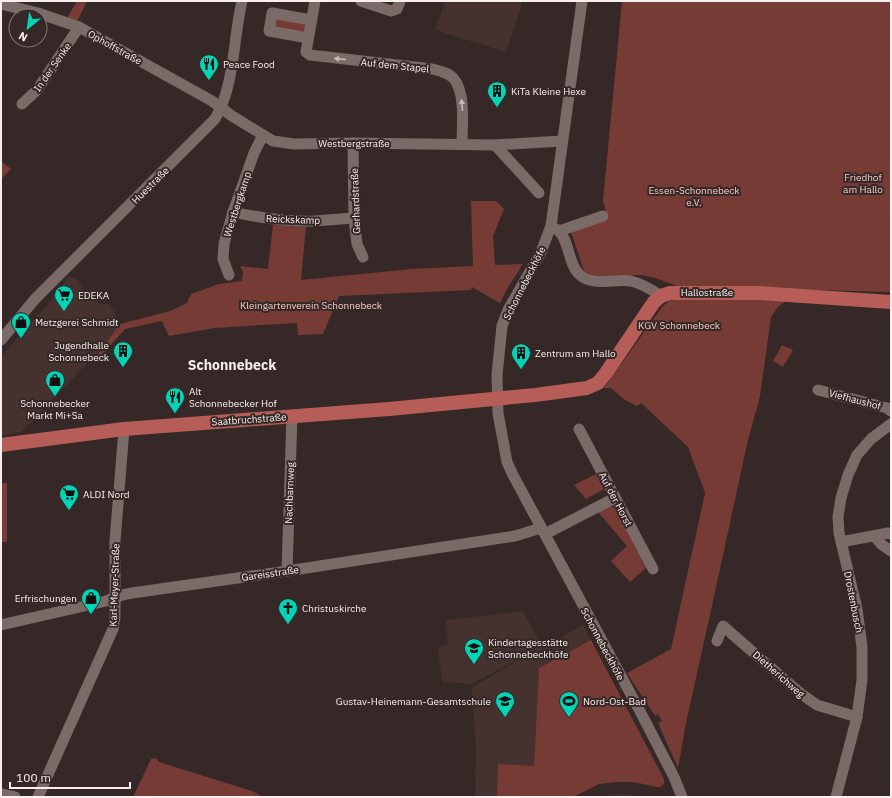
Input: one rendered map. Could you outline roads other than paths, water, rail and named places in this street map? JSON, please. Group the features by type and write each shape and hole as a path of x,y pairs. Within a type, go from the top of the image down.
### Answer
{"main road":[{"name":"Hallostraße","path":"661,296 680,292 725,292 891,302"},
{"path":"497,399 587,388 598,383 654,302 661,296"},
{"name":"Saatbruchstraße","path":"1,445 124,429 497,399"}],"street":[{"name":"Huestraße","path":"1,340 35,299 215,119 222,109 227,90 242,1"},
{"name":"Auf dem Stapel","path":"315,1 306,52 310,56 432,69 448,74 454,79 461,96 462,144"},
{"path":"361,1 391,11 397,9 400,1"},
{"name":"Schonnebeckhöfe","path":"582,1 562,141 555,229 508,310 502,326 496,375 498,413 507,462 642,715 674,777 682,797"},
{"name":"Ophoffstraße","path":"1,4 38,13 79,27 212,101 222,109"},
{"path":"308,38 269,31 272,13 311,20"},
{"name":"In der Senke","path":"22,104 37,90 79,27"},
{"name":"Westbergstraße","path":"222,109 273,140 294,144 353,143 495,145 562,141"},
{"name":"Westbergkamp","path":"229,275 223,259 224,244 233,212 254,153 263,135"},
{"name":"Gerhardstraße","path":"353,143 354,218 357,244 364,257"},
{"path":"495,145 539,193"},
{"name":"Reickskamp","path":"233,212 258,218 287,220 313,221 354,218"},
{"path":"603,216 555,229 565,242 575,270 580,275 593,280 630,281 646,286 661,296"},
{"name":"Viefhaushof","path":"818,390 891,410"},
{"name":"Nachbarnweg","path":"287,571 292,416"},
{"name":"Drostenbusch","path":"836,797 857,717 862,680 862,647 857,609 839,533 838,517 841,498 848,475 857,455 871,439 891,424"},
{"name":"Karl-Meyer-Straße","path":"38,797 111,636 115,623 115,540 124,429"},
{"name":"Auf der Horst","path":"579,429 653,569"},
{"path":"543,531 615,498"},
{"name":"Gareisstraße","path":"1,625 106,601 132,593 287,571 543,531"},
{"path":"841,542 891,534"},
{"path":"874,536 881,544 891,551"},
{"name":"Dietherichweg","path":"717,641 723,626 800,693 817,705 857,717"},
{"path":"1,794 15,797"}],"place":[{"name":"Peace Food","path":"209,81"},
{"name":"KiTa Kleine Hexe","path":"497,108"},
{"name":"EDEKA","path":"64,312"},
{"name":"Metzgerei Schmidt","path":"21,339"},
{"name":"Jugendhalle Schonnebeck","path":"123,368"},
{"name":"Zentrum am Hallo","path":"521,370"},
{"name":"Schonnebecker Markt Mi+Sa","path":"55,397"},
{"name":"Alt Schonnebecker Hof","path":"175,414"},
{"name":"ALDI Nord","path":"69,511"},
{"name":"Erfrischungen","path":"91,615"},
{"name":"Christuskirche","path":"288,625"},
{"name":"Kindertagesstätte Schonnebeckhöfe","path":"474,665"},
{"name":"Gustav-Heinemann-Gesamtschule","path":"505,718"},
{"name":"Nord-Ost-Bad","path":"569,718"}],"district":[{"name":"Schonnebeck","path":"232,365"}],"park label":[{"name":"Friedhof am Hallo","path":"863,182"},
{"name":"Essen-Schonnebeck e.V.","path":"694,196"},
{"name":"Kleingartenverein Schonnebeck","path":"311,305"},
{"name":"KGV Schonnebeck","path":"679,325"}]}
